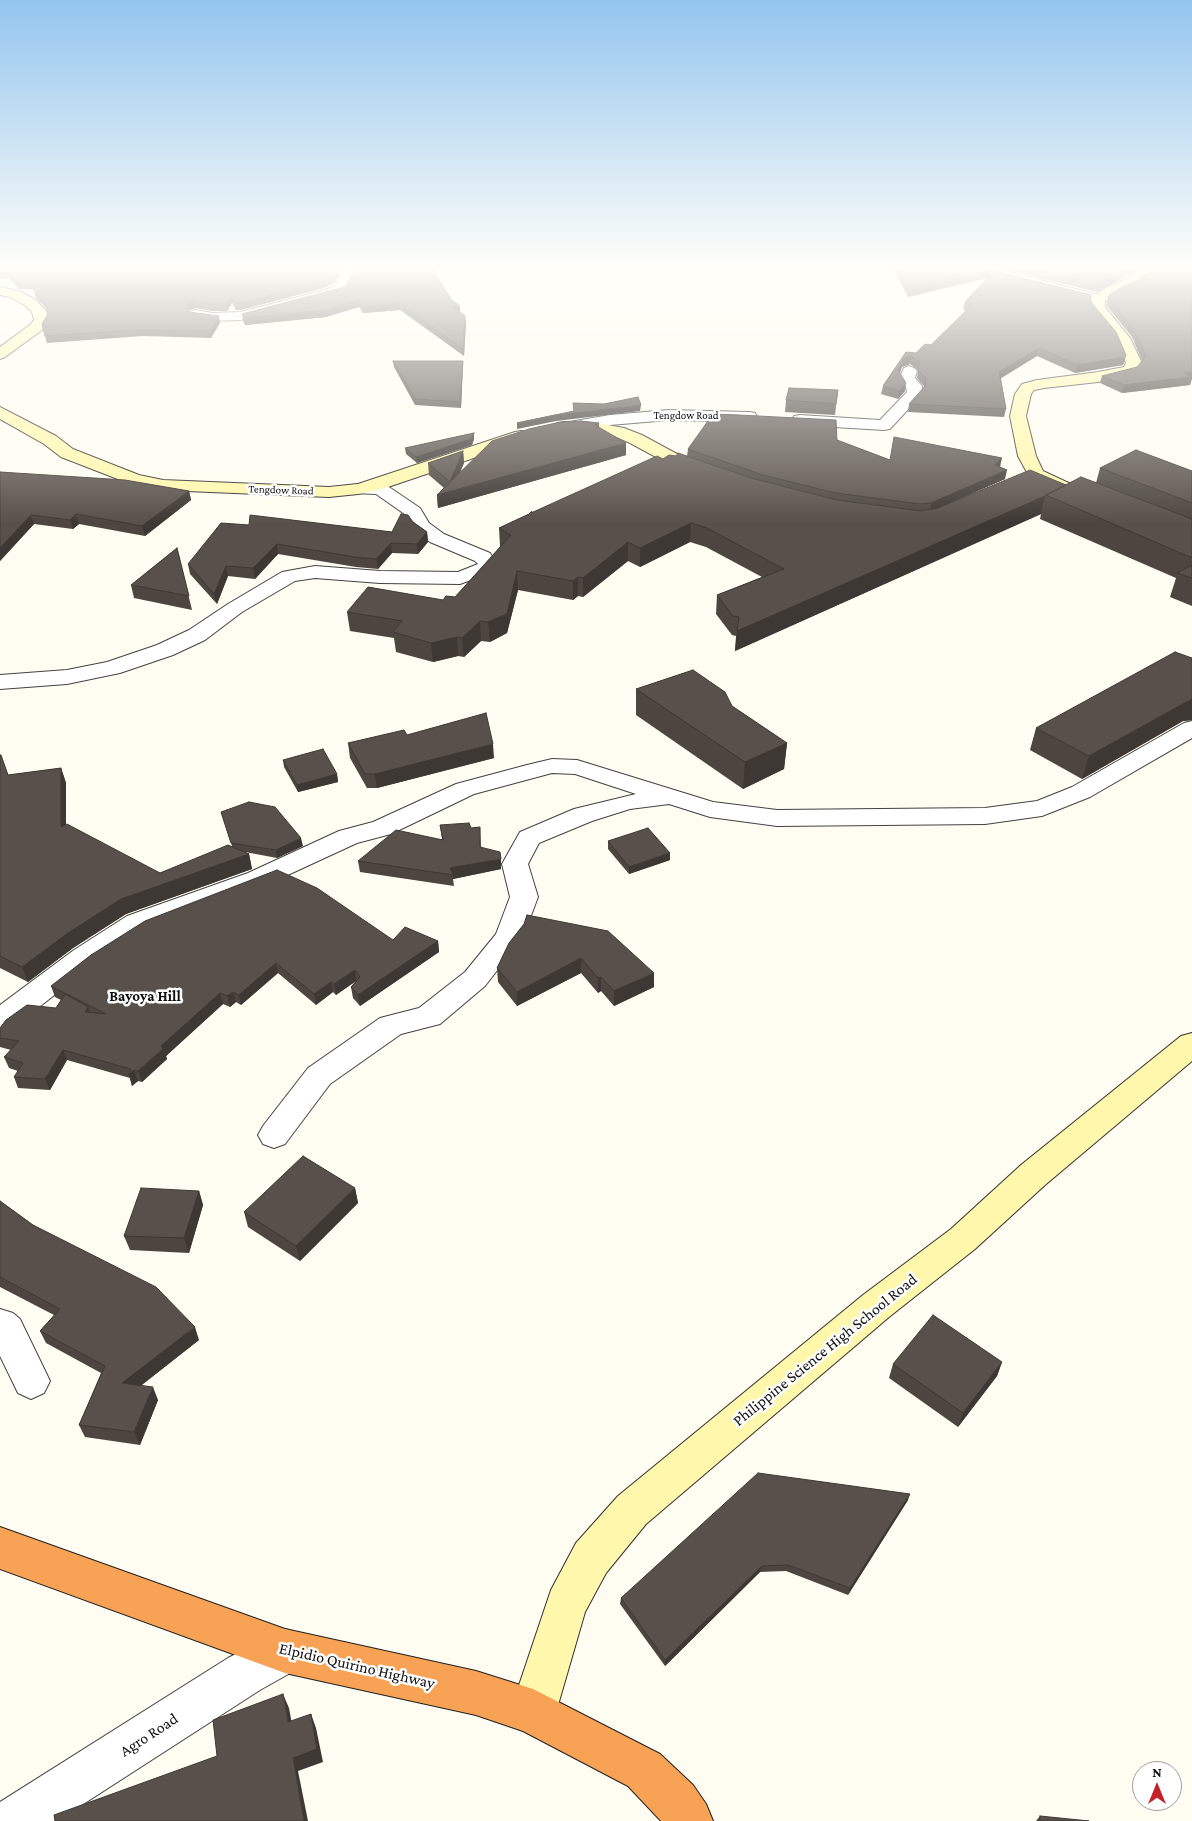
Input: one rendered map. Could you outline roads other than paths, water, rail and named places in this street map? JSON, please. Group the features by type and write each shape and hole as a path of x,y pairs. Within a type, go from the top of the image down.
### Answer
{"highway":[{"name":"Elpidio Quirino Highway","path":"0,1548 286,1651 476,1693 533,1712 644,1770 676,1802 689,1821"}],"street":[{"path":"1088,497 1036,474 1027,456 1018,416 1023,394 1028,387 1043,383 1130,370 1134,363 1130,353"},
{"path":"783,419 884,425 915,393 914,386 907,379 909,371"},
{"name":"Tengdow Road","path":"0,412 50,440 67,452 134,479 164,485 329,492 358,489 379,484 489,446 540,431 569,426 670,414 763,418"},
{"name":"Tengdow Road","path":"569,426 592,427 636,438 684,465 721,478"},
{"path":"1018,482 1036,474"},
{"path":"0,682 66,677 112,668 165,650 197,635 235,608 290,576 314,572 380,577 460,578 488,567 483,557 436,538 422,527 413,512 380,489 358,489"},
{"path":"0,1021 84,957 137,923 257,879 348,837 382,828 465,789 552,766 577,767 670,798 710,809 777,818 985,816 1042,808 1081,792 1192,728"},
{"path":"274,1135 319,1076 391,1026 429,1016 475,979 509,937 524,897 515,864 529,838 592,812 628,802 670,798"},
{"name":"Philippine Science High School Road","path":"533,1712 566,1605 591,1558 632,1510 876,1306 962,1239 1033,1175 1192,1044"},
{"path":"0,1325 7,1331 31,1381"},
{"name":"Agro Road","path":"14,1821 244,1674 286,1651"}],"district":[{"name":"Bayoya Hill","path":"145,996"}]}
